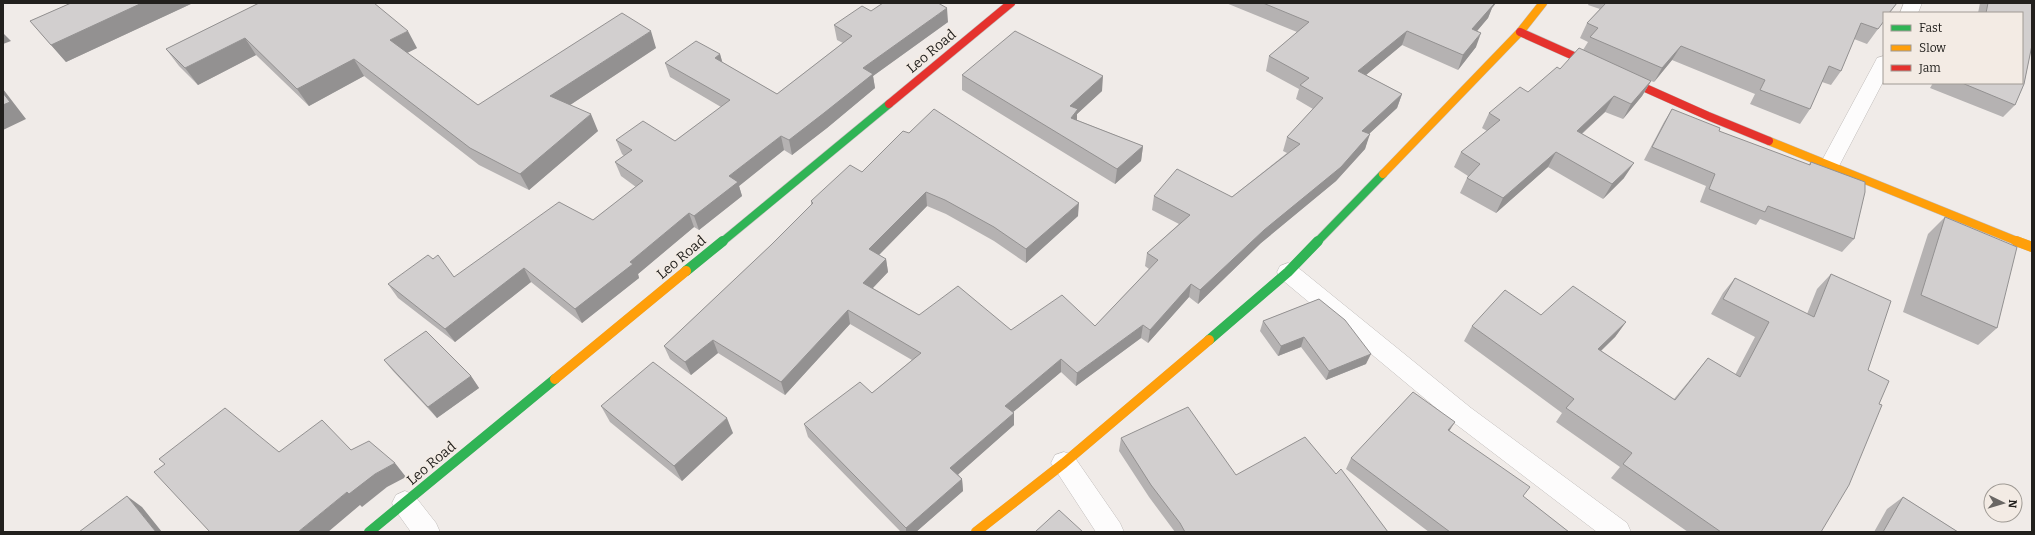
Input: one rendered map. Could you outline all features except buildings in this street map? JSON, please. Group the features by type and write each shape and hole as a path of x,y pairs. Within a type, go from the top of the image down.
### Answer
{"street":[{"name":"Leo Road","path":"369,532 1011,3"},
{"path":"976,532 1064,463 1288,272 1520,32 1543,3"},
{"path":"1520,32 1708,116 2032,248"},
{"path":"1829,166 1883,64"},
{"path":"1288,272 1462,415 1618,532"},
{"path":"1064,463 1111,532"},
{"path":"405,503 427,532"}],"traffic: fast":[{"path":"686,271 889,104"},
{"path":"1209,340 1288,272 1383,174"},
{"path":"369,532 555,379"}],"traffic: slow":[{"path":"1383,174 1520,32 1543,3"},
{"path":"1769,141 2032,247"},
{"path":"555,379 686,271"},
{"path":"976,532 1064,463 1209,340"}],"traffic: jam":[{"path":"889,104 1011,3"},
{"path":"1520,32 1708,116 1769,141"}]}
